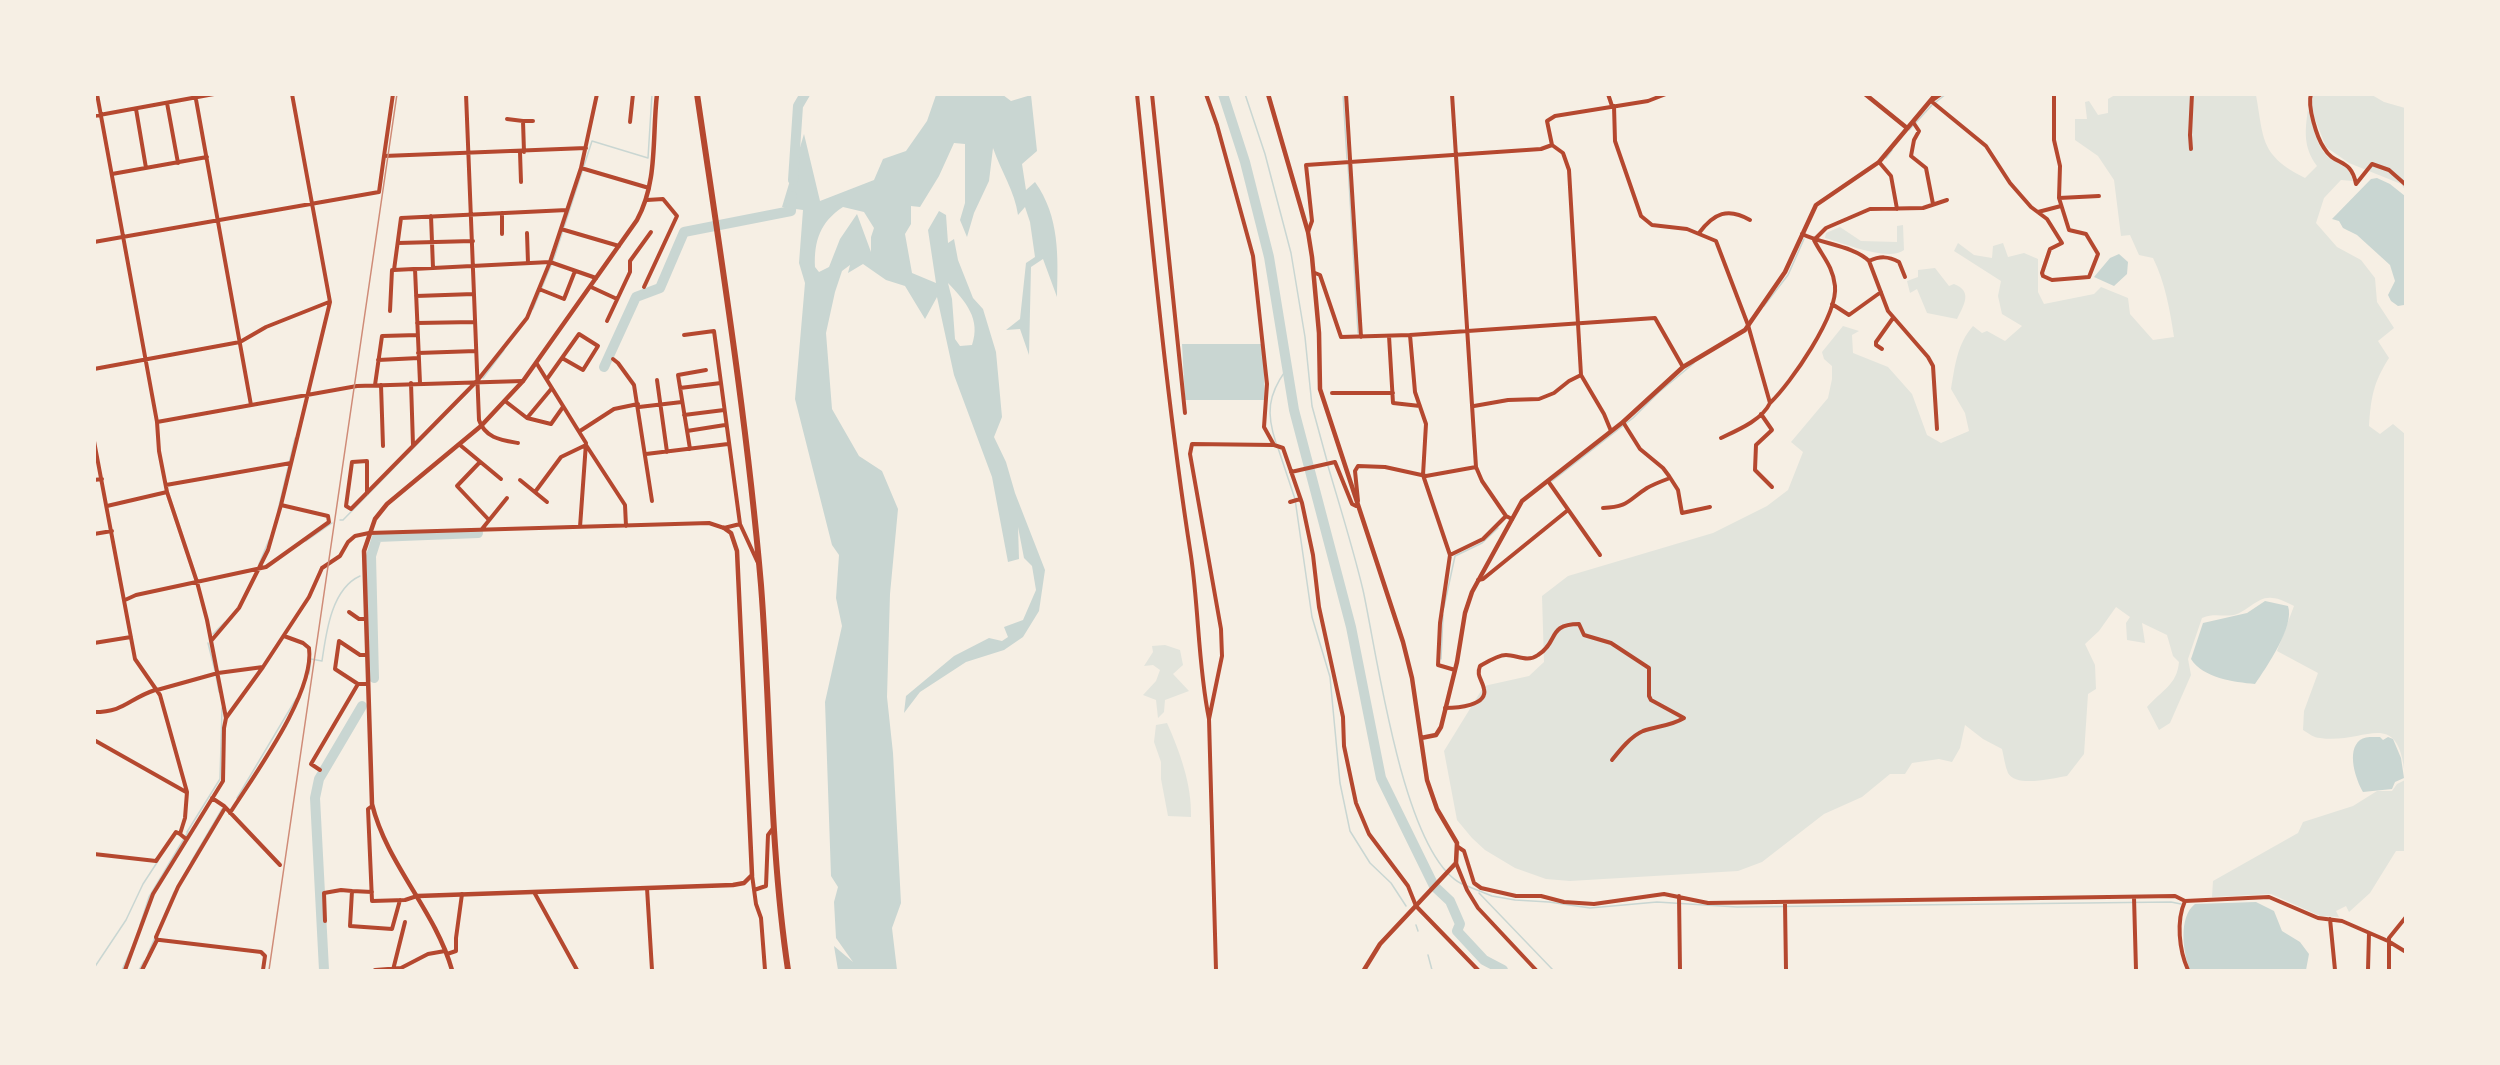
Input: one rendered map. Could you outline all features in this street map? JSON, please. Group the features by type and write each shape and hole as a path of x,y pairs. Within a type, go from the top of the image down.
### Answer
{"highway":[{"path":"697,94 740,383 759,564 775,827 788,970"}],"main road":[{"path":"452,970 446,952 418,896 388,849 378,828 372,806 364,551 375,519 387,504 460,445 506,401 523,381 637,220 650,189 657,94"},
{"path":"1268,94 1308,232 1315,273 1320,389 1356,506 1403,642 1412,678 1431,794 1458,847 1456,863 1380,944 1364,970"},
{"path":"1864,94 1907,128"},
{"path":"1421,738 1436,735 1441,727 1455,670 1465,613 1478,580 1517,507 1527,495 1611,431 1624,424 1683,367 1748,325 1785,272 1816,205 1879,162 1907,128 1933,103 1936,94"},
{"path":"418,896 733,885 744,883 752,875 737,551 730,533 724,528"}],"street":[{"path":"97,94 157,422 159,451 167,492 197,582 226,718 224,777 184,837 153,894 125,970"},
{"path":"94,116 214,94"},
{"path":"211,641 239,608 268,550 330,302 292,94"},
{"path":"94,242 379,192 393,94"},
{"path":"466,94 477,381 481,426 496,440 518,442"},
{"path":"367,493 367,461 352,462 346,506 351,509 367,493 477,381 527,318 541,290 563,230 567,210 582,168 597,94"},
{"path":"630,122 633,94"},
{"path":"1137,94 1171,414 1191,554 1201,680 1209,719 1216,970"},
{"path":"1152,94 1185,413"},
{"path":"1206,94 1253,256 1267,384 1264,427 1274,445"},
{"path":"1346,94 1361,337"},
{"path":"1452,94 1466,330 1474,406 1476,467 1482,481 1506,516 1512,519"},
{"path":"1608,94 1613,106 1615,141 1637,211 1652,225 1699,233 1716,241 1748,325 1770,403"},
{"path":"1611,431 1604,414 1581,375 1569,170 1563,153 1552,145 1547,121 1555,116 1648,101 1666,94"},
{"path":"1941,94 1933,103 1986,146 2010,183 2047,219 2062,243 2050,249 2043,276 2052,280 2089,277 2098,254 2086,234 2069,230 2059,198 2060,166 2054,140 2054,94"},
{"path":"2191,149 2192,94"},
{"path":"2311,94 2310,109 2324,148 2331,156 2348,164 2354,172 2356,184 2372,164 2389,170 2406,185"},
{"path":"195,96 251,405"},
{"path":"167,103 178,162"},
{"path":"136,109 146,168"},
{"path":"507,119 533,121"},
{"path":"521,182 523,121"},
{"path":"1914,123 1918,131 1911,156 1926,168 1933,204"},
{"path":"1308,232 1312,221 1306,165 1541,149 1552,145"},
{"path":"384,156 586,148"},
{"path":"112,174 207,157"},
{"path":"1879,162 1891,176 1897,209"},
{"path":"582,168 650,189"},
{"path":"2059,198 2099,196"},
{"path":"644,287 677,216 663,199 647,200"},
{"path":"1814,240 1826,228 1870,209 1923,208 1947,200"},
{"path":"2038,212 2061,206"},
{"path":"390,311 392,270 394,270 401,218 567,210"},
{"path":"502,213 502,234"},
{"path":"1699,233 1711,219 1725,213 1737,213 1750,220"},
{"path":"431,216 433,268"},
{"path":"563,230 619,246"},
{"path":"607,321 630,272 630,261 651,232"},
{"path":"527,233 528,263"},
{"path":"1802,234 1814,240 1844,246 1869,261 1893,318 1929,357 1933,366 1937,429"},
{"path":"1721,438 1743,427 1766,411 1798,370 1832,304 1835,297 1833,276 1827,258 1814,240"},
{"path":"398,243 472,241"},
{"path":"1869,261 1883,256 1894,259 1899,262 1905,277"},
{"path":"394,270 552,263 597,278"},
{"path":"415,269 420,383"},
{"path":"541,290 564,299 575,271"},
{"path":"1315,273 1320,275 1340,337 1389,336 1656,318 1683,367"},
{"path":"591,287 617,299"},
{"path":"1832,304 1850,315 1881,292"},
{"path":"416,296 474,294"},
{"path":"94,369 240,342 266,327 330,302"},
{"path":"1882,349 1876,345 1876,342 1893,318"},
{"path":"417,323 475,322"},
{"path":"684,335 714,331 740,524 754,559 759,564"},
{"path":"547,379 579,334 598,346 583,370 562,358"},
{"path":"1410,334 1412,374 1427,430 1423,476 1450,555 1440,623 1438,665 1455,670"},
{"path":"375,385 382,336 417,335"},
{"path":"1389,336 1393,403 1420,406"},
{"path":"378,360 476,351"},
{"path":"613,359 634,385 652,501"},
{"path":"537,364 625,505 626,525"},
{"path":"690,449 678,375 706,370"},
{"path":"1474,406 1508,400 1539,399 1554,393 1581,375"},
{"path":"657,380 667,452"},
{"path":"157,422 308,394 375,385 523,381"},
{"path":"411,383 411,442 413,446"},
{"path":"680,388 721,383"},
{"path":"381,385 383,446"},
{"path":"527,418 552,388"},
{"path":"1332,393 1393,393"},
{"path":"506,401 527,418 551,424 563,407"},
{"path":"580,431 614,410 682,402"},
{"path":"684,415 724,410"},
{"path":"1761,414 1772,430 1756,445 1755,470 1772,487"},
{"path":"1624,424 1640,449 1663,468 1678,490 1682,513 1710,507"},
{"path":"687,431 725,425"},
{"path":"94,441 137,664 156,690 187,792 184,837"},
{"path":"646,454 728,444"},
{"path":"1209,719 1222,656 1221,629 1190,454 1192,444 1274,445 1283,448 1291,472 1295,501 1313,555 1319,607 1343,717 1344,746 1356,803 1369,834 1408,886 1418,904 1478,970"},
{"path":"460,445 501,479"},
{"path":"535,492 561,458 586,445"},
{"path":"580,527 586,445"},
{"path":"480,462 457,486 489,520"},
{"path":"1291,472 1335,462 1352,504 1356,506 1358,500 1355,471 1359,466 1384,467 1423,476 1476,467"},
{"path":"166,485 290,463"},
{"path":"1603,508 1621,506 1636,498 1646,489 1670,478"},
{"path":"94,480 102,479"},
{"path":"520,480 547,502"},
{"path":"1548,481 1600,555"},
{"path":"107,506 167,492"},
{"path":"482,530 507,498"},
{"path":"124,600 266,567 329,522 328,516 281,505"},
{"path":"1478,580 1483,579 1568,510"},
{"path":"1450,555 1483,539 1506,516"},
{"path":"226,718 309,597 322,568 340,556 348,542 355,537 369,533 709,523 724,528 740,524"},
{"path":"94,534 112,531"},
{"path":"349,612 359,619 366,619"},
{"path":"1445,708 1470,706 1483,696 1485,690 1478,674 1480,666 1504,655 1524,659 1534,657 1547,646 1560,626 1579,624 1584,635 1611,643 1649,668 1649,696 1684,718 1673,724 1642,732 1630,740 1612,760"},
{"path":"230,813 289,717 306,683 310,651 303,643 284,636"},
{"path":"94,643 131,637"},
{"path":"366,655 360,655 339,641 335,669 358,684 367,684"},
{"path":"94,712 113,712 123,708 132,700 156,690 216,673 263,667"},
{"path":"320,770 311,764 358,684"},
{"path":"94,740 187,792"},
{"path":"212,798 230,813 280,866"},
{"path":"372,806 368,809 372,901 400,900 418,896"},
{"path":"142,970 157,940 156,937 178,887 225,808"},
{"path":"754,890 766,886 768,834 775,827"},
{"path":"94,854 156,861 176,832 184,837"},
{"path":"1458,847 1464,851 1474,883 1481,888 1516,896 1540,896 1564,902 1594,904 1664,894 1708,903 2175,896 2185,901 2269,897 2318,918 2342,921 2388,941 2406,952"},
{"path":"1456,863 1467,890 1478,908 1536,970"},
{"path":"752,875 761,918 765,970"},
{"path":"647,888 652,970"},
{"path":"326,921 324,893 341,890 372,892"},
{"path":"352,891 350,926 392,929 400,900"},
{"path":"534,892 578,970"},
{"path":"375,970 393,970 428,954 456,951 462,894"},
{"path":"1678,896 1680,970"},
{"path":"2134,897 2136,970"},
{"path":"2185,901 2181,912 2180,941 2182,956 2188,970"},
{"path":"1785,903 1786,970"},
{"path":"2389,970 2388,941 2392,932 2406,917"},
{"path":"2330,919 2335,970"},
{"path":"393,970 405,922"},
{"path":"2368,970 2369,933"},
{"path":"157,940 261,952 265,956 263,970"}],"shaded area":[{"path":"936,95 1003,95 1011,101 1031,95 1037,151 1022,164 1026,190 1035,182 1049,209 1056,238 1058,267 1057,297 1043,259 1031,267 1029,355 1020,329 1006,330 1020,319 1026,263 1035,257 1030,222 1025,207 1018,215 1011,190 993,148 989,181 974,213 967,237 960,220 965,203 965,144 954,143 939,176 920,207 911,206 911,224 905,234 912,273 936,283 928,230 939,211 946,215 948,243 954,239 958,260 973,298 983,309 996,352 1002,417 994,437 1006,462 1015,493 1045,570 1039,611 1023,637 1004,650 966,662 920,692 904,713 906,696 954,656 989,638 1002,641 1008,637 1004,627 1023,620 1036,590 1032,566 1024,558 1018,527 1019,559 1008,562 992,477 954,375 937,297 925,319 905,286 886,280 863,264 848,273 850,265 842,271 826,333 832,409 859,456 882,471 898,509 890,594 887,697 893,753 901,903 892,928 897,970 838,970 834,946 853,962 836,938 834,902 838,887 831,876 825,702 842,626 836,598 839,555 832,545 795,399 805,283 799,263 803,210 782,207 804,134 820,201 874,180 883,159 906,151 927,121","holes":["843,207 864,212 874,228 871,237 871,252 857,214 840,239 829,267 819,272 815,267 817,241 829,219","948,283 970,311 975,327 972,345 960,346 955,339 952,299"]},
{"path":"2115,95 2256,95 2267,145 2279,162 2305,178 2317,166 2309,152 2306,139 2308,109 2320,147 2327,156 2344,166 2351,174 2353,181 2341,180 2324,198 2316,223 2337,247 2361,260 2375,278 2377,302 2394,328 2378,341 2389,358 2379,375 2374,391 2369,426 2380,434 2393,424 2405,434 2405,776 2401,754 2395,741 2387,735 2377,733 2336,739 2320,738 2303,730 2304,711 2318,673 2277,651 2294,606 2278,599 2267,598 2234,615 2202,618 2188,659 2191,675 2170,723 2159,730 2147,707 2172,682 2179,662 2173,656 2167,635 2142,623 2145,643 2127,640 2126,623 2130,617 2116,607 2099,631 2085,644 2095,665 2096,689 2088,694 2084,754 2067,776 2035,781 2012,778 2008,773 2002,749 1983,739 1965,725 1960,748 1952,762 1939,759 1912,763 1905,774 1890,774 1862,797 1824,814 1762,862 1738,871 1570,881 1546,879 1515,868 1485,850 1457,820 1444,751 1484,686 1529,676 1544,662 1542,596 1568,576 1713,533 1767,506 1788,490 1803,452 1791,442 1828,398 1832,366 1824,359 1822,352 1843,326 1859,331 1852,335 1853,353 1888,367 1912,394 1927,435 1941,443 1969,431 1965,413 1951,389 1963,340 1973,326 1982,333 1987,331 2005,341 2022,326 2002,314 1998,296 2001,281 1954,251 1958,243 1974,255 1992,258 1993,246 2003,243 2008,257 2024,253 2038,259 2038,292 2044,304 2094,294 2101,287 2128,298 2130,314 2153,340 2174,337 2164,286 2153,258 2139,255 2130,235 2121,236 2114,180 2098,156 2075,140 2075,119 2087,119 2085,102 2089,101 2098,115 2108,113 2108,99"},
{"path":"2313,95 2372,95 2384,102 2405,108 2405,190 2401,184 2349,163 2326,147 2311,109"},
{"path":"2377,178 2390,184 2405,196 2404,305 2398,306 2391,301 2388,295 2395,281 2390,265 2357,235 2343,228 2339,221 2332,219 2371,179"},
{"path":"1903,225 1904,250 1897,253 1877,253 1825,238 1826,233 1840,227 1861,241 1897,242 1897,226"},
{"path":"2119,254 2128,262 2127,274 2114,286 2094,277 2110,258"},
{"path":"1935,268 1949,286 1954,284 1960,287 1965,294 1957,319 1927,313 1917,289 1910,293 1907,281 1918,277 1918,270"},
{"path":"1182,344 1263,344 1265,400 1185,400"},
{"path":"2265,601 2288,606 2289,614 2284,635 2255,684 2220,678 2203,671 2196,665 2191,659 2203,623 2247,613"},
{"path":"1165,645 1180,650 1183,665 1173,674 1189,691 1165,700 1164,712 1158,718 1156,700 1143,695 1156,681 1160,670 1153,665 1144,666 1153,652 1152,646"},
{"path":"1167,723 1184,769 1190,793 1191,817 1168,816 1161,779 1161,762 1154,742 1156,725"},
{"path":"2380,737 2383,740 2388,737 2393,739 2401,758 2404,778 2395,782 2392,789 2363,792 2355,773 2354,751 2360,740"},
{"path":"2405,780 2405,851 2396,851 2370,893 2349,912 2346,906 2336,911 2339,917 2320,916 2271,894 2212,897 2213,881 2298,833 2303,822 2353,806 2377,791 2392,791 2397,784"},
{"path":"2256,902 2274,911 2282,931 2300,942 2309,954 2306,970 2190,970 2185,954 2184,926 2186,917 2195,904"}],"waterway":[{"path":"533,309 554,258 592,141 648,158 652,94"},
{"path":"793,180 798,106 805,94"},
{"path":"1223,94 1245,162 1269,257 1294,410 1351,627 1381,778 1434,886 1450,901 1460,924 1457,931 1484,960 1503,970"},
{"path":"1245,94 1265,154 1291,253 1305,337 1312,406 1327,461"},
{"path":"1343,94 1347,159"},
{"path":"1936,102 1946,94"},
{"path":"1909,130 1932,105"},
{"path":"1886,158 1892,150"},
{"path":"1348,165 1358,333"},
{"path":"604,367 636,297 660,288 684,232 791,211 792,196"},
{"path":"1764,306 1788,275 1804,239"},
{"path":"483,378 504,350"},
{"path":"1552,481 1633,418 1658,393 1694,363"},
{"path":"1276,443 1270,405 1275,388 1286,370"},
{"path":"340,520 343,520 470,390"},
{"path":"278,510 295,438"},
{"path":"1278,448 1295,499 1312,617 1330,677 1340,783 1350,831 1370,863 1391,883 1406,906"},
{"path":"1328,466 1363,590 1385,703 1408,795 1424,835 1441,866 1462,884"},
{"path":"306,541 332,523"},
{"path":"1444,607 1455,556 1482,543 1498,528"},
{"path":"374,678 371,556 377,537 478,533"},
{"path":"259,564 269,540"},
{"path":"309,674 311,659 322,661 328,626 336,601 350,582 360,576"},
{"path":"1441,659 1443,615"},
{"path":"213,634 225,622"},
{"path":"208,643 215,671"},
{"path":"216,676 219,692"},
{"path":"237,798 296,699"},
{"path":"324,970 315,798 319,779 362,706"},
{"path":"187,832 220,779 222,708"},
{"path":"191,862 222,809"},
{"path":"140,925 149,897 188,832"},
{"path":"94,968 126,920 143,884 158,861"},
{"path":"1467,886 1492,896 1590,908 1657,902 1737,907 2171,902 2181,904"},
{"path":"148,954 174,892"},
{"path":"1479,893 1553,970"},
{"path":"1416,925 1418,931"},
{"path":"122,970 130,952"},
{"path":"1428,955 1432,970"},
{"path":"139,970 144,961"}],"railway":[{"path":"269,970 397,94"}]}
